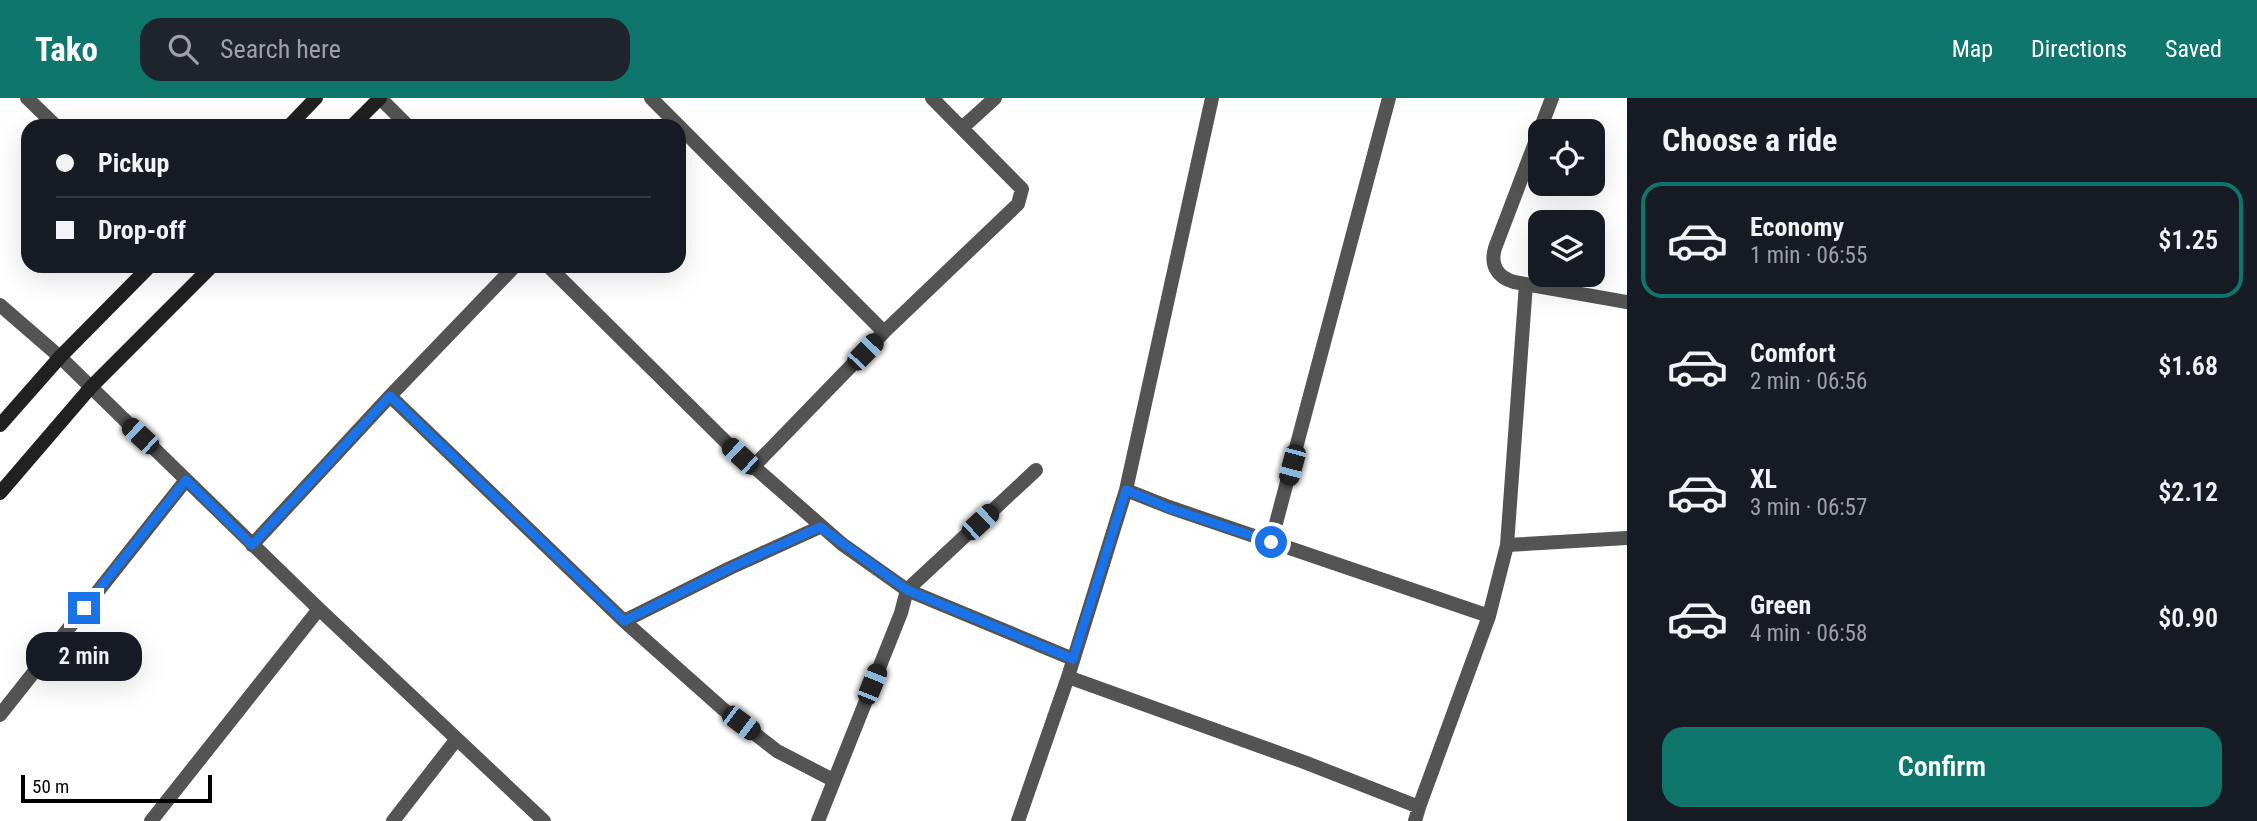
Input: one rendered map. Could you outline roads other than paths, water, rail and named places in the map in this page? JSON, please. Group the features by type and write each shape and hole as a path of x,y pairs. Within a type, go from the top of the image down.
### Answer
{"main road":[{"path":"296,119 316,98"},
{"path":"359,119 380,98"},
{"path":"0,425 60,357 143,273"},
{"path":"0,493 90,387 205,273"}],"street":[{"path":"27,98 48,119"},
{"path":"380,98 401,119"},
{"path":"651,98 672,119"},
{"path":"752,468 884,332 1018,204 1023,189 932,98"},
{"path":"962,128 995,98"},
{"path":"1018,821 1068,677 1126,490 1212,98"},
{"path":"1271,542 1390,98"},
{"path":"1552,98 1493,257 1494,266 1498,274 1506,279 1627,302"},
{"path":"686,133 884,332"},
{"path":"252,545 508,273"},
{"path":"555,273 752,468 820,527 907,590 1073,659"},
{"path":"1068,677 1292,758 1417,814 1489,616 1507,545 1526,284"},
{"path":"0,305 60,357 318,609 544,821"},
{"path":"390,396 624,621 723,709 777,751 833,780"},
{"path":"818,821 901,612 907,590 1036,470"},
{"path":"0,715 186,480"},
{"path":"1126,490 1169,508 1489,616"},
{"path":"624,621 820,527"},
{"path":"1507,545 1627,538"},
{"path":"151,821 318,609"},
{"path":"393,821 456,740"}]}
